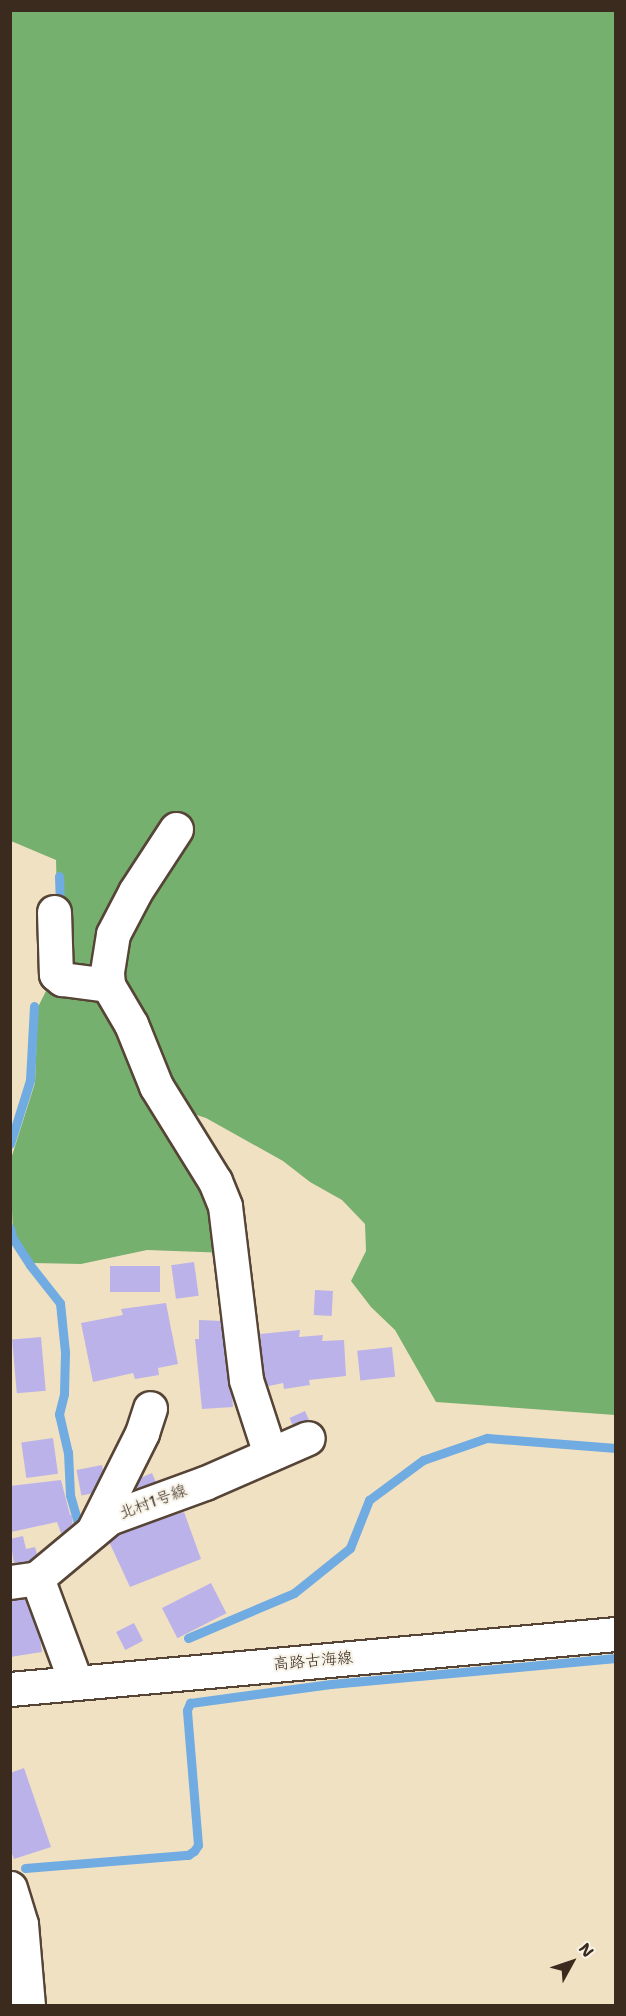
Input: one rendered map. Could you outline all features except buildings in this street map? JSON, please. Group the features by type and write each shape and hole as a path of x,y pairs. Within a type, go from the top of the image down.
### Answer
{"main road":[{"path":"177,829 135,892 113,934 106,973 108,985 131,1024 156,1086 215,1181 225,1206 246,1380 270,1454"},
{"path":"54,912 56,974 62,979 108,985"},
{"path":"92,1532 142,1433 150,1408"},
{"name":"北村1号線","path":"24,1580 109,1518 206,1483 308,1438"},
{"path":"24,1580 76,1683"},
{"name":"高路古海線","path":"10,1689 615,1634"},
{"path":"10,1888 21,1924 28,2006"}],"green space":[{"path":"11,11 615,11 615,1415 436,1402 395,1330 371,1307 351,1281 366,1251 365,1224 342,1200 310,1182 283,1161 206,1118 172,1107 103,979 59,971 56,860 11,841"},
{"path":"53,977 101,986 183,1137 228,1253 147,1250 81,1264 33,1263 13,1234 10,1162 35,1083 38,1007"}],"waterway":[{"path":"59,876 60,907"},
{"path":"10,1144 30,1080 34,1006"},
{"path":"10,1228 12,1237 30,1265 60,1303 65,1352 64,1394 59,1414 68,1452 70,1495 80,1531"},
{"path":"188,1638 294,1593 350,1548 369,1500 423,1460 487,1438 616,1448"},
{"path":"25,1868 188,1855 194,1851 198,1845 187,1710 190,1703 331,1684 616,1658"}]}
